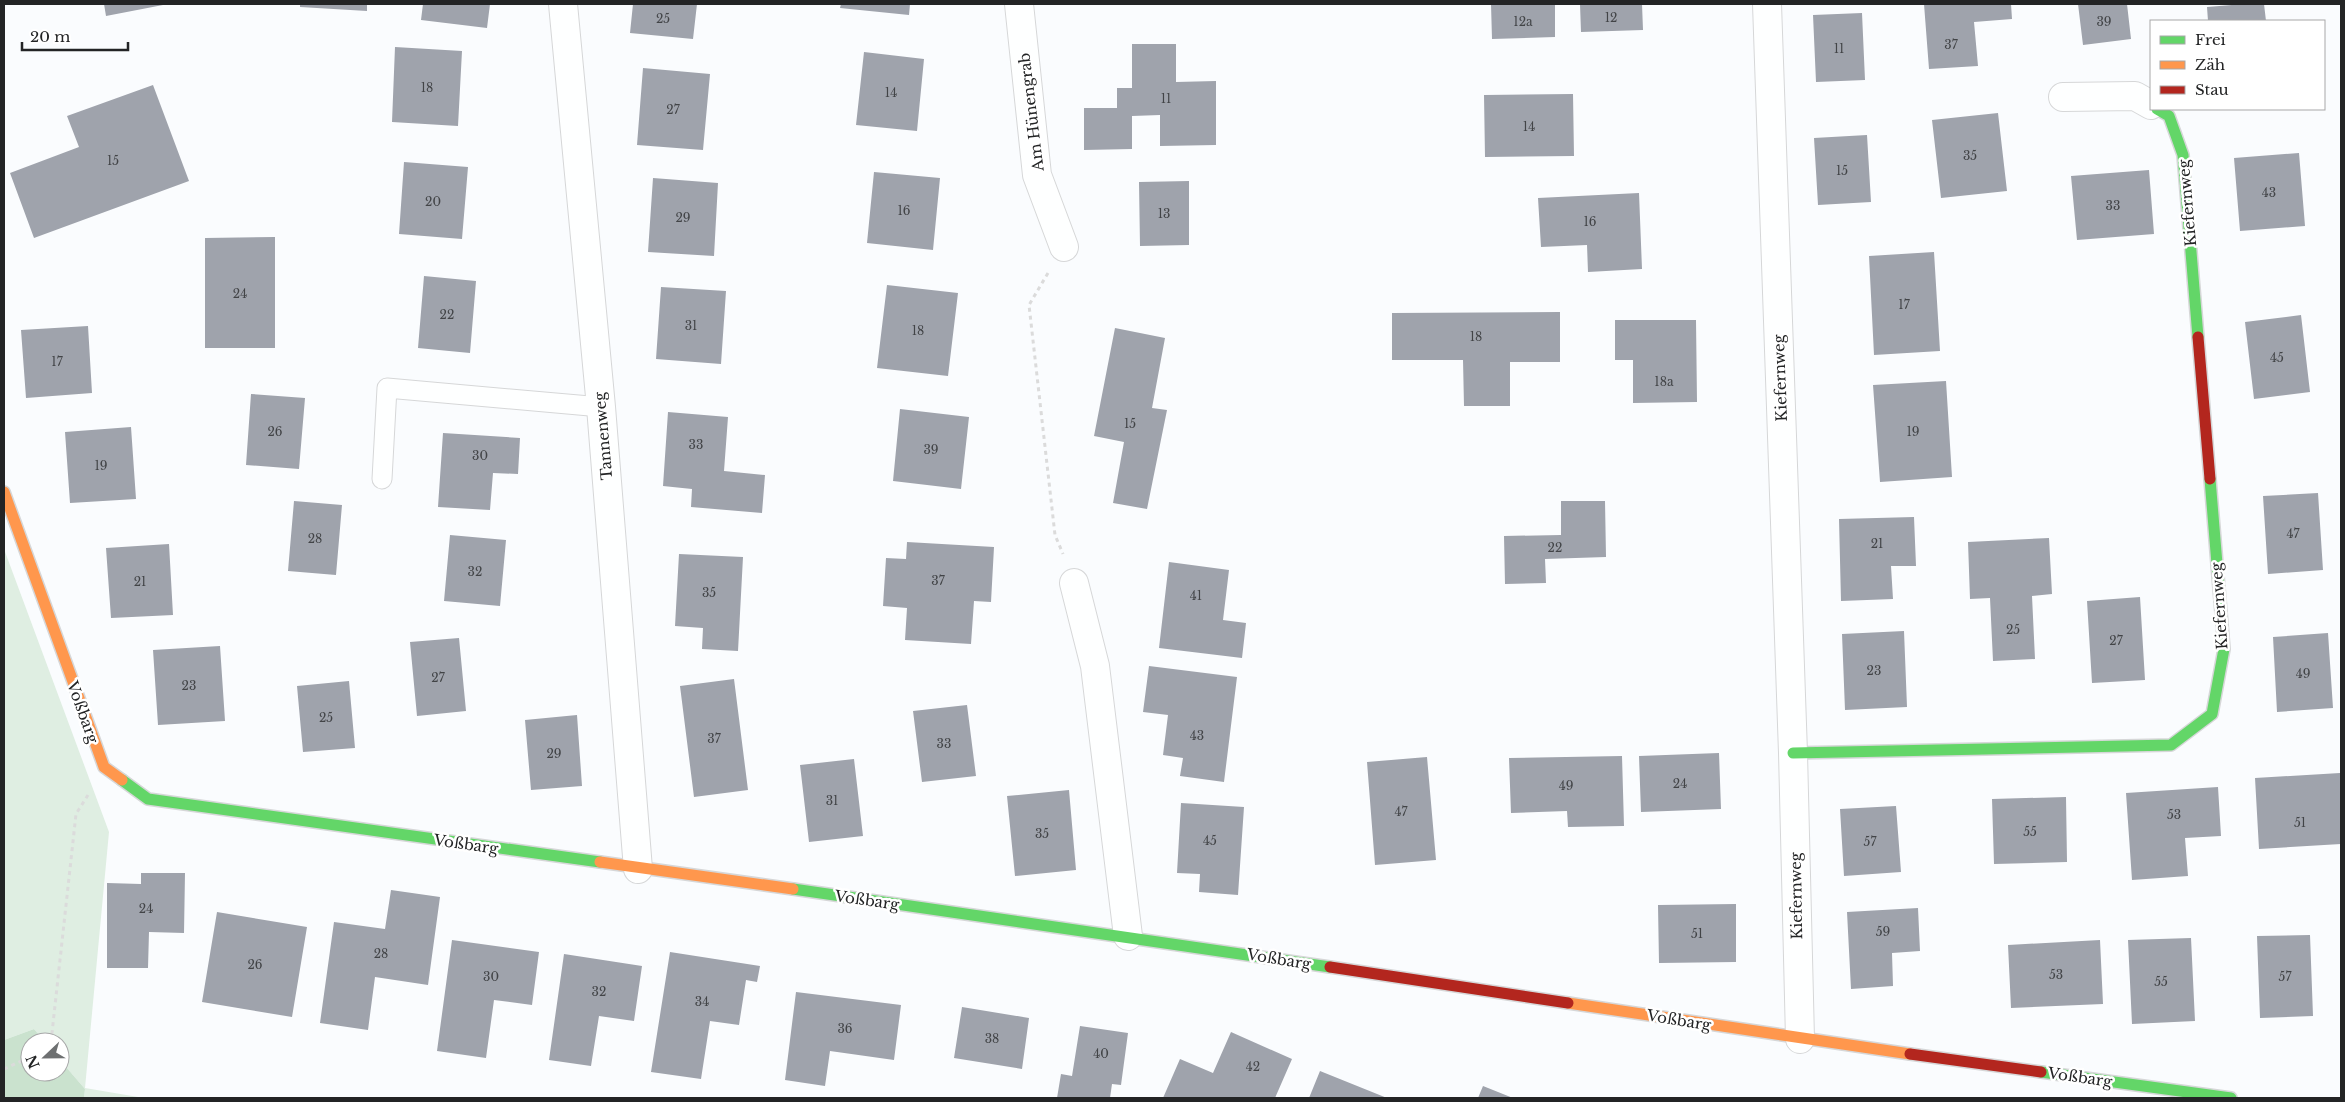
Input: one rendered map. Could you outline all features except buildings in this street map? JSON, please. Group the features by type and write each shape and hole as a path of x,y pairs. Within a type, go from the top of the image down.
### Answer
{"street":[{"name":"Tannenweg","path":"563,4 601,407 638,869"},
{"name":"Am Hünengrab","path":"1019,4 1037,175 1064,247"},
{"name":"Kiefernweg","path":"1767,4 1793,753 1800,1039"},
{"path":"2063,97 2135,96 2150,104"},
{"name":"Kiefernweg","path":"1793,753 2171,745 2212,714 2224,649 2183,155 2169,116 2159,110"},
{"name":"Voßbarg","path":"4,492 104,767 148,799 1128,936 1800,1039 2231,1098"},
{"path":"1074,583 1095,666 1128,936"}],"lane":[{"path":"382,479 387,388 601,407"}],"path":[{"path":"1064,247 1030,305 1055,534 1074,583"},
{"path":"52,1032 76,814 104,767"},
{"path":"4,1069 20,1062"}],"green space":[{"path":"4,549 109,832 85,1088 144,1098 84,1098 85,1089 70,1072 70,1032 37,1032 34,1029 20,1032 20,1034 4,1040"},
{"path":"34,1029 37,1032 26,1032"},
{"path":"20,1034 20,1082 70,1082 70,1072 85,1089 84,1098 4,1098 4,1040"}],"traffic: fast":[{"path":"2159,110 2169,116 2183,155 2198,337"},
{"path":"1793,753 2171,745 2212,714 2224,649 2210,479"},
{"path":"122,780 148,799 600,862"},
{"path":"793,889 1330,967"},
{"path":"2041,1072 2231,1098"}],"traffic: slow":[{"path":"4,492 104,767 122,780"},
{"path":"600,862 793,889"},
{"path":"1568,1003 1910,1054"}],"traffic: jam":[{"path":"2198,337 2210,479"},
{"path":"1330,967 1568,1003"},
{"path":"1910,1054 2041,1072"}]}
